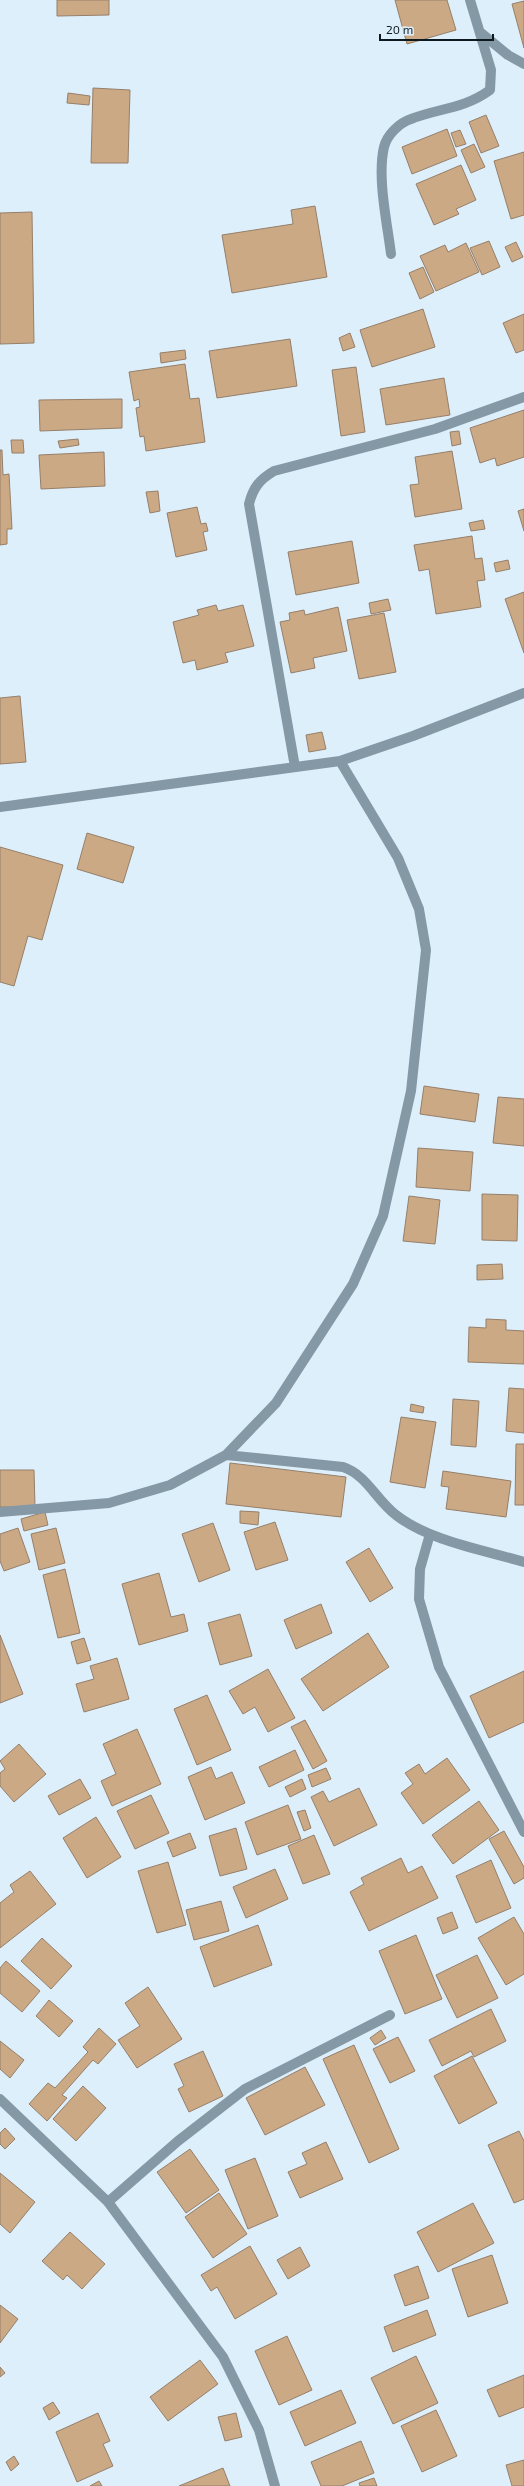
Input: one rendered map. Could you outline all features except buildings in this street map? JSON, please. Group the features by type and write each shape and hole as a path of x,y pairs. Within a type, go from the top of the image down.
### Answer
{"street":[{"path":"391,254 383,175 384,146 393,130 409,119 475,101 490,90 491,70 470,0"},
{"path":"481,34 508,55 524,64"},
{"path":"295,767 249,504 253,490 261,478 274,471 435,429 524,397"},
{"path":"0,807 340,761 414,736 524,693"},
{"path":"0,1512 109,1503 170,1485 226,1455 276,1403 353,1284 383,1216 411,1091 426,950 419,909 398,858 340,761"},
{"path":"226,1455 343,1467 355,1471 396,1515 430,1534 524,1562"},
{"path":"430,1534 420,1569 419,1599 438,1667 524,1832"},
{"path":"108,2202 178,2141 245,2089 390,2015"},
{"path":"0,2099 108,2202 223,2357 259,2430 275,2486"}]}
